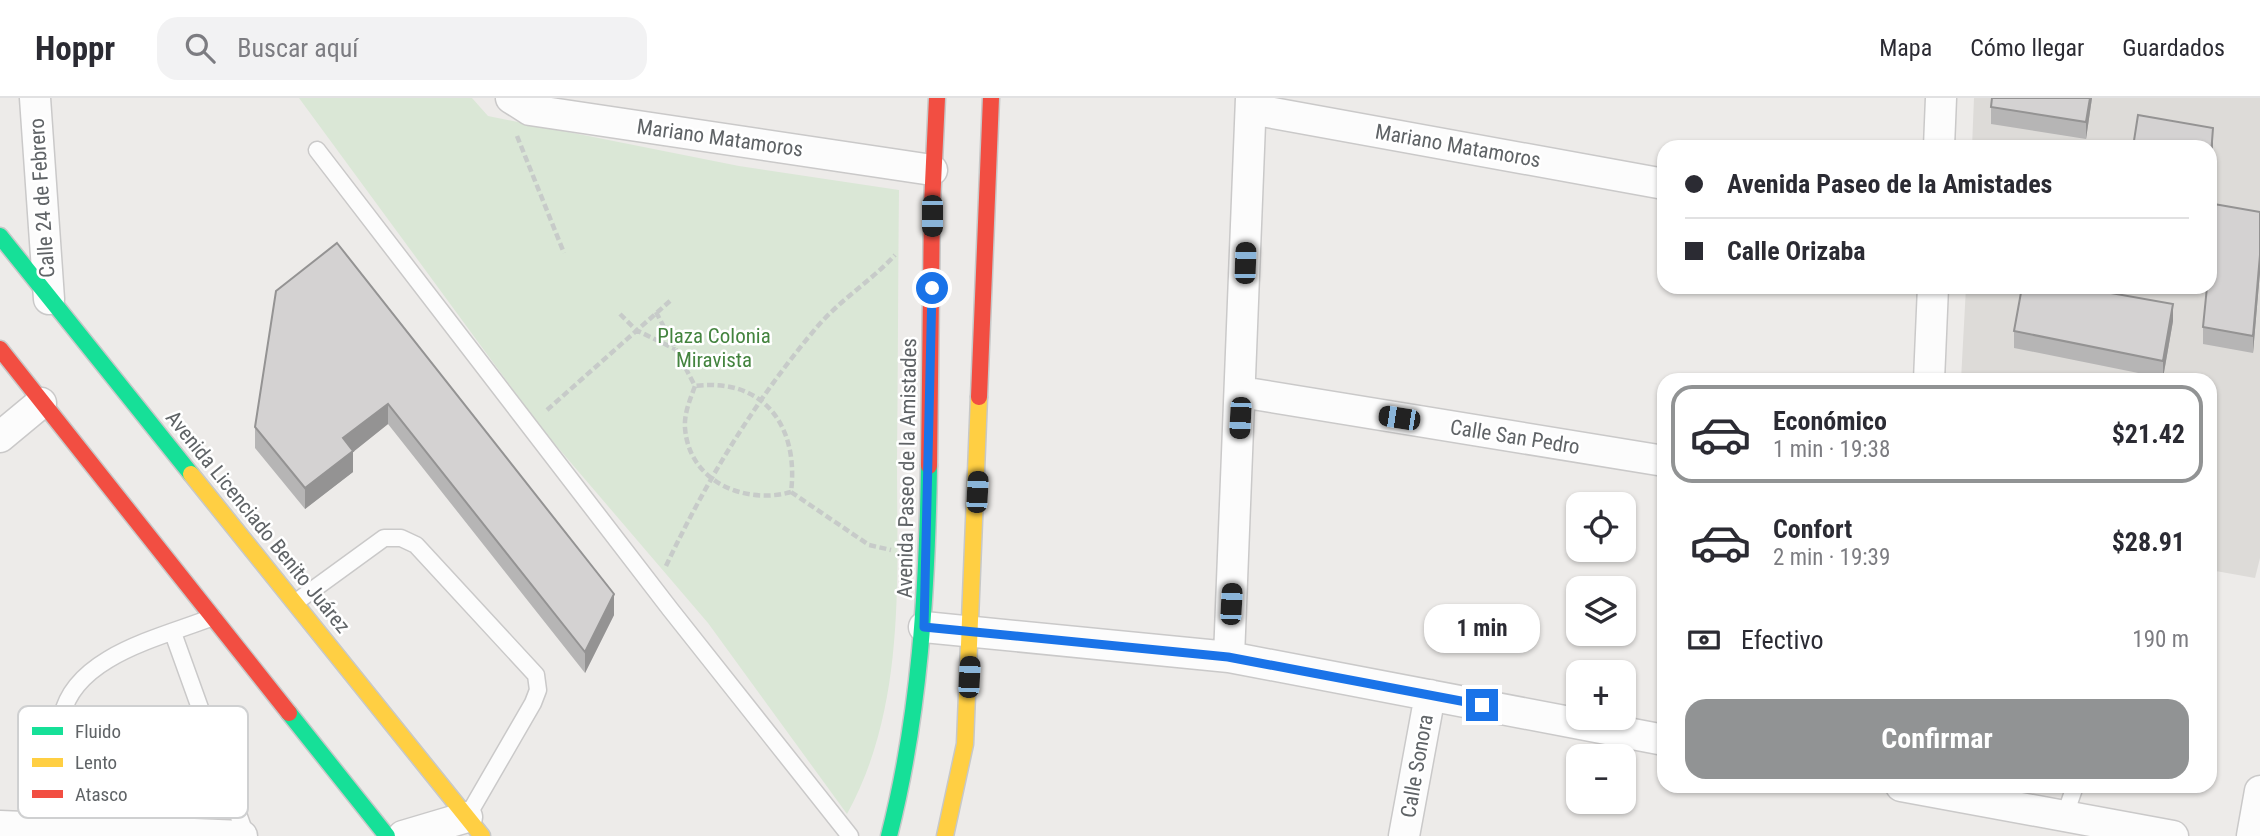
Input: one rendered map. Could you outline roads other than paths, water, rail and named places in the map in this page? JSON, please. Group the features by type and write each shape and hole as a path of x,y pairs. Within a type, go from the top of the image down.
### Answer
{"street":[{"name":"Calle 24 de Febrero","path":"35,98 49,299"},
{"name":"Avenida Paseo de la Amistades","path":"889,836 911,745 924,627 932,170 936,98"},
{"path":"946,836 965,744 991,98"},
{"path":"1939,140 1941,98"},
{"name":"Mariano Matamoros","path":"515,101 530,110 932,170"},
{"name":"Mariano Matamoros","path":"1251,103 1657,183"},
{"path":"1228,657 1251,103"},
{"name":"Avenida Licenciado Benito Juárez","path":"0,236 474,827"},
{"path":"1929,373 1933,294"},
{"path":"0,349 387,836"},
{"name":"Calle San Pedro","path":"1241,392 1657,460"},
{"path":"0,437 41,403"},
{"path":"924,627 1228,657 1657,739"},
{"name":"Calle Sonora","path":"1404,836 1430,695"},
{"path":"2252,836 2260,791"},
{"path":"1942,793 2173,836"},
{"path":"0,826 244,836"},
{"path":"403,836 474,827"}],"lane":[{"path":"317,150 655,589 850,836"},
{"path":"296,602 384,538 401,538 416,545 536,675 538,690 533,703 474,827"},
{"path":"67,706 86,675 112,656 213,617"},
{"path":"173,634 198,706"},
{"path":"2066,815 2073,793"},
{"path":"49,828 50,818"},
{"path":"238,818 244,836"}],"park label":[{"name":"Plaza Colonia Miravista","path":"714,348"}]}
